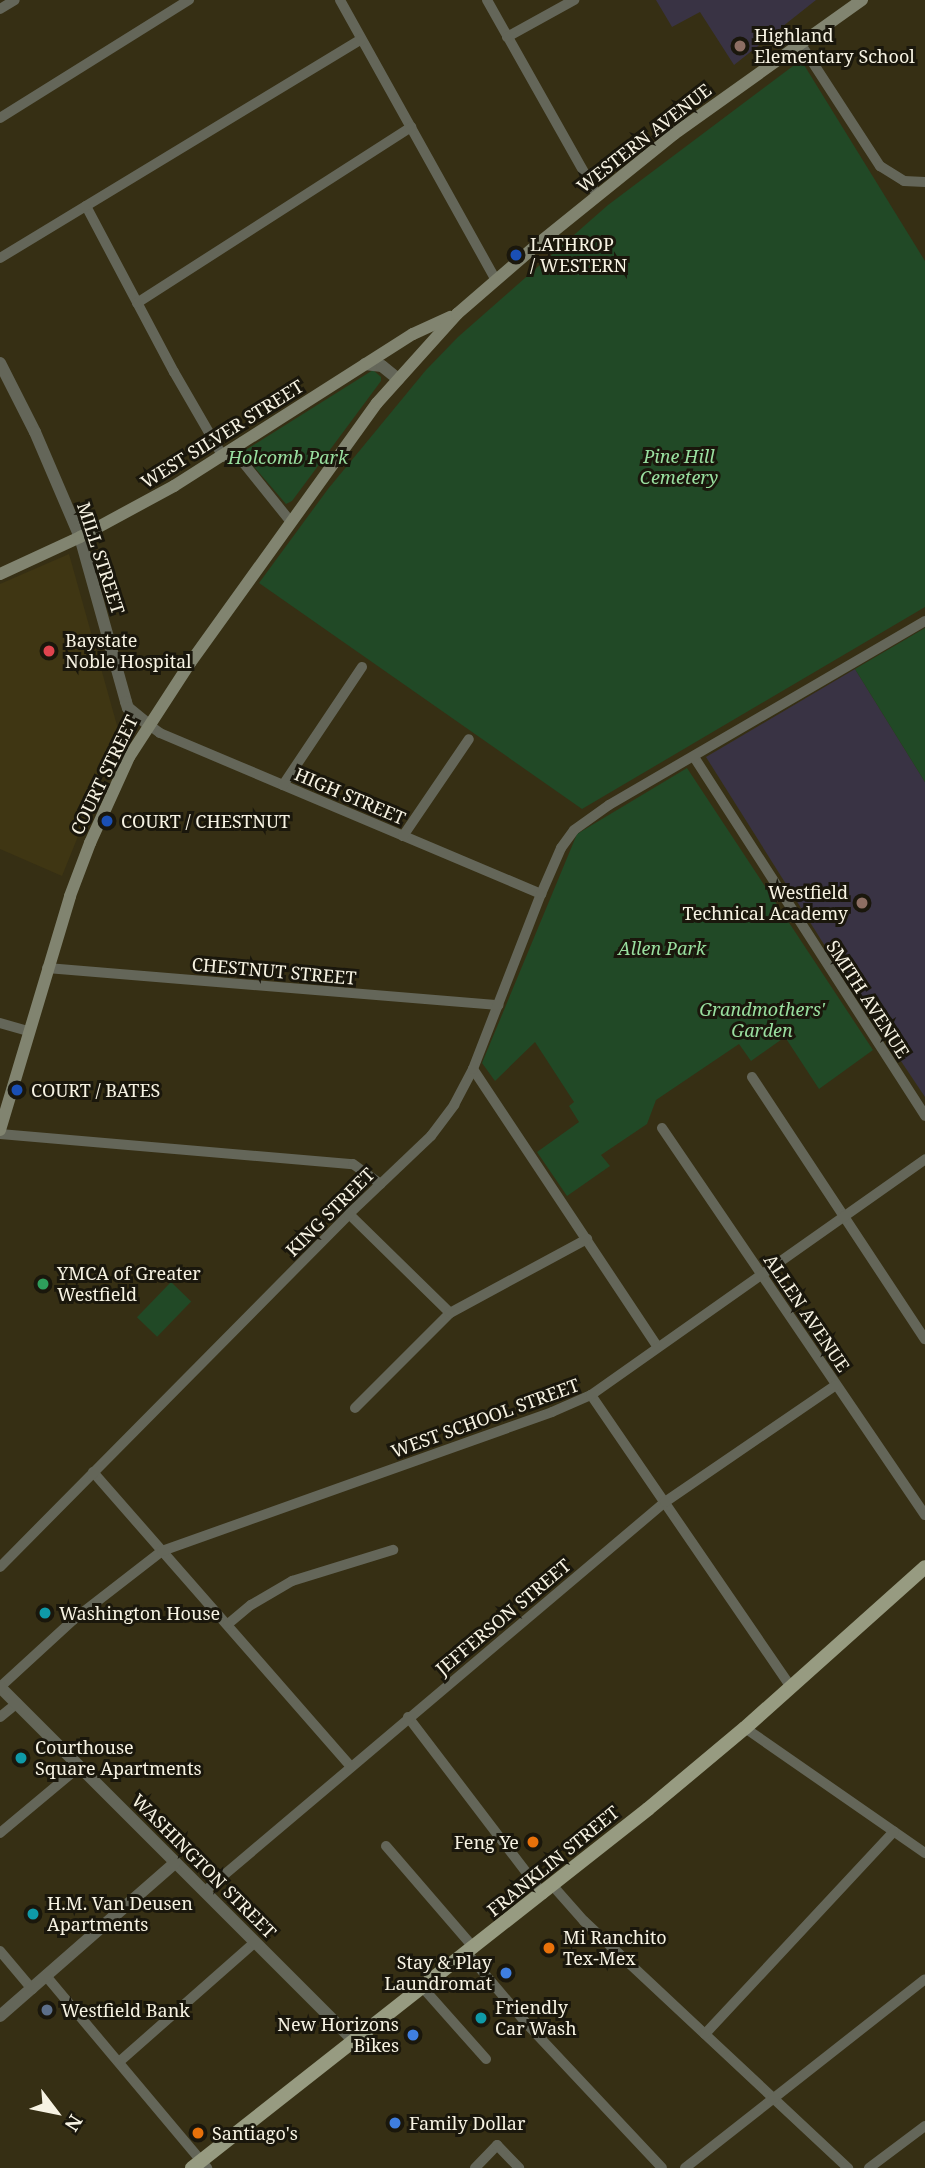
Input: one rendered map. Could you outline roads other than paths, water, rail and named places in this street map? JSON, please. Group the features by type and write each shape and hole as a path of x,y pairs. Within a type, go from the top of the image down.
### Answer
{"main road":[{"name":"WESTERN AVENUE","path":"457,314 597,195 674,134 860,1"},
{"name":"WEST SILVER STREET","path":"0,574 80,537 228,454 413,334 457,314"},
{"name":"COURT STREET","path":"0,1132 47,968 90,843 148,724 289,521 398,379 457,314"},
{"name":"FRANKLIN STREET","path":"200,2165 548,1890 745,1728 923,1571"}],"street":[{"path":"0,9 15,0"},
{"path":"0,118 189,0"},
{"path":"340,0 496,280"},
{"path":"486,0 597,195"},
{"path":"508,37 574,0"},
{"path":"0,258 361,39"},
{"path":"800,43 880,166 904,181 925,182"},
{"path":"137,303 411,127"},
{"path":"86,206 137,303 228,454 289,521"},
{"name":"MILL STREET","path":"0,363 35,432 80,537 128,708 148,724"},
{"path":"365,364 382,366 398,379"},
{"name":"KING STREET","path":"0,1567 349,1214 431,1136 454,1105 473,1069 541,894 568,838 589,817 925,621"},
{"path":"283,785 362,667"},
{"name":"HIGH STREET","path":"148,724 160,733 541,894"},
{"path":"403,836 469,739"},
{"name":"SMITH AVENUE","path":"694,757 925,1116"},
{"name":"CHESTNUT STREET","path":"47,968 498,1005"},
{"path":"0,1023 28,1031"},
{"path":"473,1069 658,1347"},
{"path":"752,1077 925,1339"},
{"name":"ALLEN AVENUE","path":"663,1128 925,1515"},
{"path":"0,1132 353,1164 381,1184"},
{"name":"WEST SCHOOL STREET","path":"0,1687 80,1614 162,1551 552,1412 591,1395 925,1159"},
{"path":"349,1214 450,1313"},
{"path":"355,1408 450,1313 587,1239"},
{"name":"JEFFERSON STREET","path":"205,1891 665,1502 836,1385"},
{"path":"591,1395 791,1687"},
{"path":"93,1472 350,1766"},
{"path":"228,1624 251,1605 292,1581 393,1550"},
{"name":"WASHINGTON STREET","path":"0,1687 354,2041"},
{"path":"0,1717 17,1703"},
{"path":"408,1717 548,1890 848,2168"},
{"path":"745,1728 925,1853"},
{"path":"0,1833 79,1767"},
{"path":"705,2034 894,1831"},
{"path":"386,1846 527,2024 662,2168"},
{"path":"0,2016 175,1863"},
{"path":"120,2062 255,1942"},
{"path":"0,1951 32,1989"},
{"path":"46,1976 120,2062 200,2165"},
{"path":"685,2168 925,1979"},
{"path":"422,1988 486,2059"},
{"path":"870,2168 925,2126"},
{"path":"475,2168 497,2145 519,2168"}],"place":[{"name":"Highland Elementary School","path":"740,46"},
{"name":"LATHROP / WESTERN","path":"516,255"},
{"name":"Baystate Noble Hospital","path":"49,651"},
{"name":"COURT / CHESTNUT","path":"107,821"},
{"name":"Westfield Technical Academy","path":"862,903"},
{"name":"COURT / BATES","path":"17,1090"},
{"name":"YMCA of Greater Westfield","path":"43,1284"},
{"name":"Washington House","path":"45,1613"},
{"name":"Courthouse Square Apartments","path":"21,1758"},
{"name":"Feng Ye","path":"533,1842"},
{"name":"H.M. Van Deusen Apartments","path":"33,1914"},
{"name":"Mi Ranchito Tex-Mex","path":"549,1948"},
{"name":"Stay & Play Laundromat","path":"506,1973"},
{"name":"Westfield Bank","path":"47,2010"},
{"name":"Friendly Car Wash","path":"481,2018"},
{"name":"New Horizons Bikes","path":"413,2035"},
{"name":"Family Dollar","path":"395,2123"},
{"name":"Santiago's","path":"198,2133"}],"park label":[{"name":"Holcomb Park","path":"288,457"},
{"name":"Pine Hill Cemetery","path":"679,468"},
{"name":"Allen Park","path":"662,948"},
{"name":"Grandmothers' Garden","path":"762,1020"}]}
